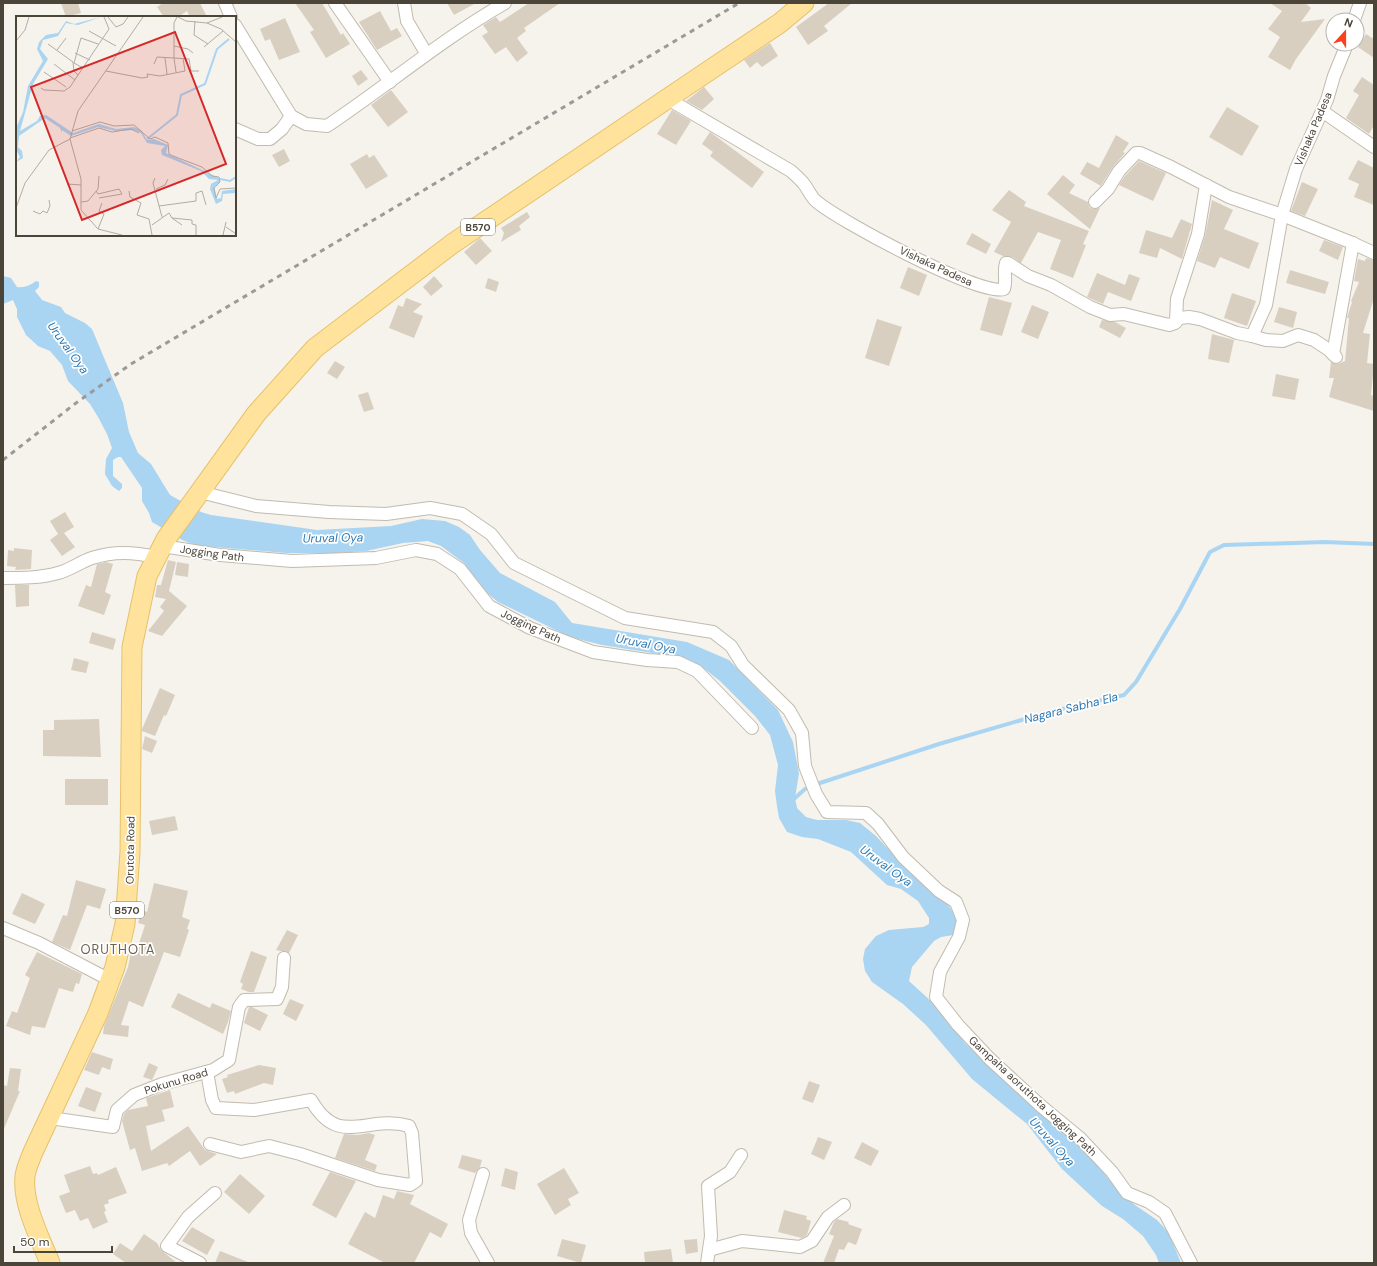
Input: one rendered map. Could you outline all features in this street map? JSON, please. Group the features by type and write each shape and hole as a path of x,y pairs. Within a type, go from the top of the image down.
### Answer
{"main road":[{"name":"B570","path":"161,547 256,414 315,348 452,244 780,23 804,3"},
{"name":"Orutota Road","path":"50,1263 31,1213 25,1186 28,1164 82,1050 110,980 125,924 129,891 132,647 142,597 161,547"}],"street":[{"path":"225,3 231,16"},
{"path":"335,3 390,82"},
{"path":"404,3 407,21 426,53"},
{"path":"236,27 291,116 306,124 326,126 390,82 426,53 491,6 505,3"},
{"name":"Vishaka Padesa","path":"1252,336 1266,305 1282,215 1296,169 1322,111 1344,52"},
{"name":"Vishaka Padesa","path":"668,99 791,171 803,182 815,200 873,237 954,276 980,286 1000,290 1004,289 1005,285 1004,270 1006,263 1028,276 1051,285 1090,307 1110,315 1124,314 1169,325 1176,322 1179,318 1189,317 1237,334 1277,342 1298,335 1314,340 1329,350 1334,356 1352,243"},
{"path":"1322,111 1374,147"},
{"path":"236,129 258,139 270,139 282,129 291,116"},
{"path":"1096,202 1108,189 1119,171 1136,153 1154,159 1229,197 1282,215 1374,253"},
{"path":"1176,322 1177,298 1198,234 1206,185"},
{"name":"Gampaha aoruthota Jogging Path","path":"198,495 256,506 329,512 386,514 430,508 462,514 491,534 514,563 624,618 713,632 731,646 743,665 789,710 802,733 805,766 810,780 816,794 827,812 866,813 878,824 903,856 939,891 956,902 963,920 959,937 940,972 936,997 958,1025 990,1059 1041,1106 1081,1139 1112,1172 1127,1193 1150,1202 1165,1213 1191,1263"},
{"name":"Jogging Path","path":"3,578 21,578 58,573 92,558 161,547 220,555 292,561 376,558 416,550 437,554 460,569 489,606 530,628 593,652 647,660 678,662 698,671 752,728"},
{"path":"3,928 39,943 110,980"},
{"name":"Pokunu Road","path":"50,1118 113,1127 117,1110 134,1095 162,1084 207,1072 229,1060 238,1007 244,1000 277,999 282,987 284,958"},
{"path":"207,1072 212,1100 216,1108 254,1110 311,1100 319,1114 336,1126 350,1127 385,1122 409,1126 412,1133 416,1181 410,1185 378,1180 300,1154 269,1146 241,1152 210,1144"},
{"path":"707,1263 711,1212 708,1186 730,1172 741,1154"},
{"path":"483,1174 469,1220 471,1233 488,1263"},
{"path":"200,1263 167,1246 188,1217 215,1193"},
{"path":"709,1250 742,1241 800,1246 812,1241 828,1217 844,1205"}],"water":[{"name":"Uruval Oya","path":"3,276 11,278 17,287 27,286 36,281 39,282 39,287 35,291 42,300 61,307 65,313 85,323 92,329 123,403 129,432 138,453 151,464 170,495 201,512 211,515 317,530 391,526 422,519 445,521 459,527 470,535 480,550 500,573 555,602 572,623 687,642 729,660 778,710 793,742 799,773 795,798 797,808 806,817 817,820 846,820 860,823 876,836 904,866 948,905 958,919 958,929 953,935 941,937 934,941 912,967 909,981 944,1013 964,1042 1015,1091 1073,1137 1118,1190 1135,1205 1157,1220 1169,1233 1181,1263 1159,1263 1156,1255 1143,1236 1123,1219 1102,1206 1062,1169 1027,1124 972,1079 926,1025 903,1004 872,982 865,971 863,959 865,949 876,936 889,930 923,927 929,924 929,918 918,901 901,889 887,885 851,852 818,839 802,837 787,832 779,818 775,791 778,765 770,735 755,716 720,681 702,667 684,658 602,645 570,637 498,602 481,588 464,563 441,546 428,541 403,543 366,551 337,553 286,553 195,545 176,537 152,522 142,501 142,488 121,457 113,460 113,476 122,484 122,488 119,491 112,486 105,474 106,459 112,448 107,434 90,404 68,381 62,365 50,351 38,346 26,335 17,317 17,309 13,300 3,304"}],"building":[{"path":"61,3 78,3 81,13 66,16"},
{"path":"163,3 200,3 206,16 190,16 187,11 180,16 163,16 157,7"},
{"path":"295,3 322,3 341,35 343,33 350,44 326,58 310,32 314,30"},
{"path":"447,3 476,3 454,15"},
{"path":"529,3 560,3 524,28 526,31 517,38 528,53 517,62 506,47 495,54 482,36 488,32 483,25 496,17 500,22"},
{"path":"829,3 852,3 824,26 828,31 808,45 796,27"},
{"path":"1270,3 1305,3 1311,8 1301,22 1325,19 1296,59 1290,70 1268,57 1280,37 1268,29 1282,11"},
{"path":"380,11 391,31 397,28 402,36 377,50 359,22"},
{"path":"285,18 300,52 279,60 270,39 265,41 260,29"},
{"path":"1366,34 1374,39 1374,58 1365,52"},
{"path":"770,43 778,56 762,67 757,62 750,68 744,60"},
{"path":"361,70 368,79 358,86 352,76"},
{"path":"1362,77 1374,85 1374,125 1369,134 1346,118 1359,95 1353,91"},
{"path":"704,87 714,99 702,110 686,101"},
{"path":"391,90 408,112 388,127 371,105"},
{"path":"1227,107 1259,126 1242,156 1209,137"},
{"path":"672,110 691,121 676,145 657,134"},
{"path":"710,132 764,172 752,188 710,156 713,152 702,144"},
{"path":"1116,135 1129,143 1123,152 1125,153 1113,167 1101,186 1080,174 1087,162 1099,168"},
{"path":"284,149 290,161 279,167 272,155"},
{"path":"367,154 369,158 374,155 388,176 366,189 350,164"},
{"path":"1358,160 1374,168 1374,205 1354,197 1359,184 1348,179"},
{"path":"1139,161 1166,173 1153,201 1119,185"},
{"path":"1063,175 1075,185 1069,193 1088,202 1089,207 1093,209 1100,208 1090,229 1047,194"},
{"path":"1302,182 1318,189 1305,216 1291,211"},
{"path":"1009,190 1026,202 1024,206 1089,231 1083,244 1086,245 1073,278 1050,269 1061,240 1038,232 1021,263 1012,257 1003,256 994,252 1011,222 992,210"},
{"path":"1212,200 1233,210 1224,229 1259,243 1249,269 1220,257 1215,268 1197,261 1205,236"},
{"path":"527,212 530,217 519,226 521,230 501,242 504,233 501,228"},
{"path":"1181,219 1192,224 1182,259 1160,248 1157,258 1139,253 1146,230 1172,238"},
{"path":"972,233 991,244 986,254 966,244"},
{"path":"480,238 492,251 476,265 464,252"},
{"path":"1324,240 1343,247 1338,260 1319,251"},
{"path":"1366,258 1374,260 1374,298 1363,333 1370,334 1367,363 1374,364 1371,395 1374,396 1374,411 1329,397 1334,378 1329,378 1331,362 1338,364 1345,361 1349,318 1347,318 1352,302 1351,301 1359,282 1354,281 1358,259 1365,261"},
{"path":"908,267 927,275 919,296 900,288"},
{"path":"1290,270 1329,282 1325,294 1286,283"},
{"path":"1097,273 1125,285 1129,274 1140,278 1131,301 1108,292 1103,304 1087,297"},
{"path":"434,276 443,286 431,296 423,287"},
{"path":"488,278 499,282 496,292 485,288"},
{"path":"1232,293 1256,301 1247,326 1224,318"},
{"path":"989,297 1012,303 1002,336 980,330"},
{"path":"406,298 422,304 413,312 423,316 414,338 389,328 398,305 403,307"},
{"path":"1032,305 1049,312 1038,339 1021,332"},
{"path":"1279,307 1297,312 1293,328 1274,322"},
{"path":"877,319 902,327 889,366 865,358"},
{"path":"1102,320 1115,322 1126,328 1120,338 1099,327"},
{"path":"1212,334 1234,340 1229,363 1208,359"},
{"path":"335,361 345,367 337,379 327,373"},
{"path":"1276,374 1299,379 1295,400 1272,396"},
{"path":"368,392 374,409 364,412 358,395"},
{"path":"65,512 74,527 64,533 75,547 62,556 50,540 58,534 50,521"},
{"path":"14,548 32,550 31,569 15,570 16,567 7,566 8,550 14,551"},
{"path":"168,560 176,562 169,591 187,606 162,636 148,631 164,611 160,607 166,599 155,597 157,585 161,585"},
{"path":"106,562 113,564 105,592 111,595 104,615 78,606 86,585 91,587 97,564"},
{"path":"177,562 189,564 188,577 175,575"},
{"path":"15,585 29,585 29,606 16,607"},
{"path":"92,632 116,639 113,650 89,643"},
{"path":"74,658 89,662 86,673 71,670"},
{"path":"160,688 175,695 155,736 142,731 142,729"},
{"path":"99,719 101,757 43,756 43,730 54,730 54,720"},
{"path":"145,736 157,741 152,753 142,749"},
{"path":"65,779 108,779 108,805 65,805"},
{"path":"175,816 178,830 152,835 149,821"},
{"path":"76,880 106,889 100,909 87,905 70,950 52,942 63,915 67,916"},
{"path":"154,883 188,891 182,917 190,920 187,929 189,930 180,957 164,952 143,1007 129,1001 121,1025 129,1026 128,1037 103,1034 104,1026 128,967 131,952 136,953 145,925 138,923 142,910 147,912"},
{"path":"22,893 45,904 35,924 12,914"},
{"path":"287,930 298,935 289,953 276,950"},
{"path":"251,951 267,957 254,992 241,989 243,984 240,982"},
{"path":"37,952 82,974 79,984 76,983 73,992 59,988 45,1028 32,1026 30,1035 6,1026 12,1011 17,1013 30,978 25,975"},
{"path":"178,993 210,1008 212,1003 231,1011 223,1034 171,1007"},
{"path":"290,999 304,1005 296,1021 283,1014"},
{"path":"249,1007 268,1015 260,1031 244,1023"},
{"path":"92,1052 113,1059 110,1070 102,1067 99,1075 84,1070"},
{"path":"149,1063 158,1067 152,1080 143,1077"},
{"path":"259,1065 276,1068 273,1085 264,1083 235,1094 234,1091 227,1093 222,1079 228,1077 227,1075"},
{"path":"10,1068 21,1069 18,1091 20,1091 3,1131 3,1085 7,1086"},
{"path":"809,1081 820,1085 813,1103 802,1099"},
{"path":"86,1087 102,1093 95,1112 78,1106"},
{"path":"170,1090 174,1107 162,1110 165,1121 146,1126 151,1151 188,1126 205,1150 217,1154 200,1166 190,1151 169,1166 167,1163 142,1171 135,1148 130,1150 122,1121 124,1114 128,1110 148,1106 146,1098"},
{"path":"369,1133 375,1135 365,1160 377,1165 375,1171 335,1158 344,1134 358,1135"},
{"path":"818,1137 832,1142 824,1160 811,1154"},
{"path":"862,1142 879,1151 871,1166 854,1158"},
{"path":"462,1155 482,1160 480,1167 475,1173 458,1168"},
{"path":"90,1166 93,1174 97,1173 98,1175 116,1167 127,1193 108,1200 109,1203 104,1205 106,1211 104,1212 108,1222 93,1229 88,1218 80,1221 75,1210 66,1213 59,1196 70,1192 64,1175"},
{"path":"505,1168 518,1172 515,1190 501,1186"},
{"path":"564,1168 579,1193 568,1199 571,1205 555,1215 537,1184"},
{"path":"330,1172 356,1181 336,1218 312,1205"},
{"path":"240,1174 265,1196 249,1214 224,1192"},
{"path":"397,1191 414,1195 410,1204 448,1224 441,1238 430,1232 414,1263 385,1263 348,1244 365,1212 375,1218 383,1195 394,1199"},
{"path":"784,1210 807,1216 806,1219 811,1221 807,1235 802,1238 778,1232"},
{"path":"837,1219 849,1222 848,1224 862,1229 856,1245 848,1242 844,1250 839,1249 834,1263 823,1263 834,1236 829,1234 834,1222"},
{"path":"192,1227 215,1240 207,1255 182,1241"},
{"path":"144,1234 157,1243 161,1250 177,1263 126,1263 113,1254 120,1243 132,1251"},
{"path":"562,1239 586,1245 581,1263 557,1256"},
{"path":"697,1239 698,1252 686,1254 684,1240"},
{"path":"671,1249 673,1263 645,1263 644,1252"},
{"path":"220,1251 248,1262 248,1263 215,1263"}],"waterway":[{"name":"Nagara Sabha Ela","path":"795,798 805,789 820,783 939,744 1049,712 1124,695 1136,682 1180,609 1210,552 1224,545 1325,542 1374,544"}],"railway":[{"path":"3,460 76,403 131,364 739,3"}],"district":[{"name":"ORUTHOTA","path":"118,949"}]}
